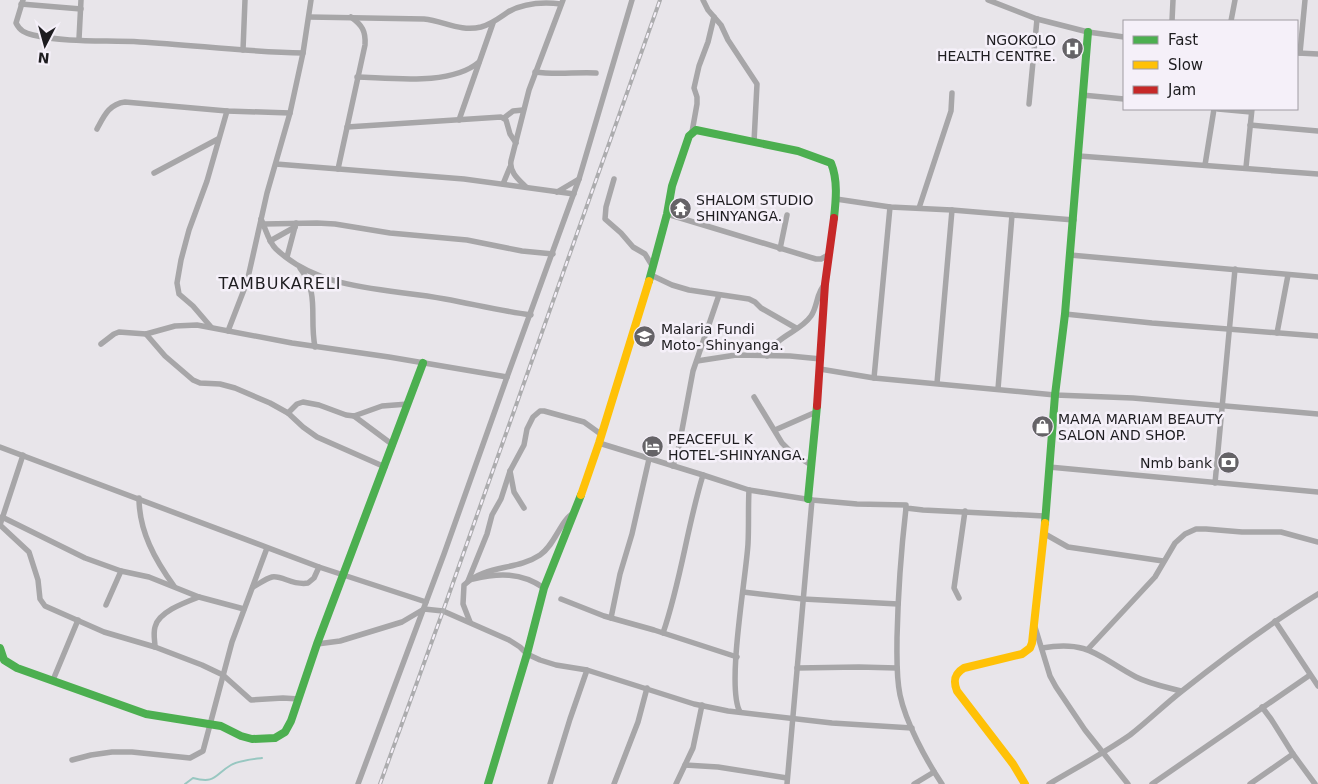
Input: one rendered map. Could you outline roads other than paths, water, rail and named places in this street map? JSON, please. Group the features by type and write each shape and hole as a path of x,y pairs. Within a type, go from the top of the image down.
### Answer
{"street":[{"path":"79,39 81,0"},
{"path":"244,0 244,50"},
{"path":"228,331 247,282 290,113 303,53 311,0"},
{"path":"358,784 469,487 506,377 531,315 574,194 632,0"},
{"path":"703,0 757,84 754,142"},
{"path":"988,0 1001,2 1037,19 1088,32 1123,37"},
{"path":"1172,0 1172,20"},
{"path":"1231,20 1235,0"},
{"path":"1305,0 1299,53 1318,54"},
{"path":"81,9 22,2 16,23 18,28 24,32 35,35 303,53"},
{"path":"309,17 349,16 434,20 447,25 466,28 481,27 492,23 519,7 540,3 562,2 535,72 523,110 510,167 503,184"},
{"path":"338,169 365,45 365,34 362,26 349,16"},
{"path":"488,784 544,588 599,443 652,271 667,214 672,186 692,132 698,104 694,88 714,17"},
{"path":"1029,104 1037,19"},
{"path":"459,120 492,23"},
{"path":"1025,784 1013,764 957,691 954,677 958,671 964,668 1022,654 1030,648 1035,628 1045,534 1044,516 1055,394 1074,220 1088,32"},
{"path":"357,77 426,78 458,73 473,67 479,62"},
{"path":"535,72 558,74 596,73"},
{"path":"919,208 951,111 952,93"},
{"path":"1082,95 1123,99"},
{"path":"97,128 108,110 121,102 227,111 290,113"},
{"path":"347,127 504,118 513,111 523,110"},
{"path":"1205,165 1214,110"},
{"path":"1246,167 1251,110"},
{"path":"211,327 193,306 179,294 177,283 181,260 192,221 207,181 227,111"},
{"path":"504,118 510,134 516,143"},
{"path":"1250,125 1318,132"},
{"path":"685,765 718,767 787,781 803,600 825,284 836,199 834,170 831,163 798,151 696,130 692,132"},
{"path":"154,174 218,140"},
{"path":"1079,156 1246,167 1318,174"},
{"path":"276,164 422,175 574,194"},
{"path":"510,167 526,187"},
{"path":"556,192 579,179"},
{"path":"614,179 606,207 605,219 633,247 645,254 652,271 672,285 705,294 749,299 796,328"},
{"path":"836,199 890,207 1074,220"},
{"path":"874,378 890,207"},
{"path":"937,383 952,210"},
{"path":"667,214 816,259 821,260 828,256"},
{"path":"780,249 786,215"},
{"path":"998,389 1012,216"},
{"path":"262,221 296,225 343,225 390,233 467,240 522,251 553,254"},
{"path":"262,221 270,241 287,258 298,266 332,281 355,287 444,299 531,315"},
{"path":"270,241 296,225"},
{"path":"287,258 296,225"},
{"path":"1070,255 1318,277"},
{"path":"298,266 308,280 313,298 313,336 316,346"},
{"path":"1215,483 1235,270"},
{"path":"1277,333 1288,275"},
{"path":"767,356 776,343 810,318 821,288 825,284"},
{"path":"673,466 679,446 690,383 719,295"},
{"path":"1065,314 1318,336"},
{"path":"101,344 114,334 120,332 146,334 185,324 506,377"},
{"path":"146,334 165,356 193,380 200,383 220,384 235,388 288,413 317,437 385,467"},
{"path":"697,362 736,355 820,359"},
{"path":"0,648 4,660 9,664 146,714 221,726 252,739 275,738 288,728 317,644 423,363"},
{"path":"820,369 874,378 1318,414"},
{"path":"754,397 786,447 811,465"},
{"path":"288,413 297,404 303,402 354,416 382,406 408,404"},
{"path":"470,623 463,604 464,585 468,580 487,534 492,515 501,499 510,471 524,444 530,422 536,413 540,411 584,422 602,434"},
{"path":"775,430 816,412"},
{"path":"354,416 393,445"},
{"path":"599,443 703,474 749,490 810,500 857,504 906,505 906,508 1044,516"},
{"path":"0,447 319,567 426,602"},
{"path":"23,455 0,525 29,552 38,580 39,594 42,602 104,632 156,647 202,665 223,675 251,700 299,699"},
{"path":"611,618 649,459"},
{"path":"1049,467 1318,492"},
{"path":"510,471 514,492 524,508"},
{"path":"663,633 672,606 703,474"},
{"path":"740,712 736,700 737,657 748,543 749,490"},
{"path":"139,498 139,512 153,556 174,586"},
{"path":"906,508 898,604 897,668 900,694 906,718 942,784"},
{"path":"959,598 954,588 965,511"},
{"path":"468,580 485,571 525,562 539,556 548,548 565,520 574,513"},
{"path":"2,518 85,558 244,609"},
{"path":"1088,649 1155,576 1162,561 1175,543 1185,534 1196,529 1257,533 1281,532 1318,542"},
{"path":"1045,534 1068,547 1162,561"},
{"path":"72,760 112,752 132,752 190,758 203,751 229,650 267,548"},
{"path":"253,587 266,579 276,577 293,584 308,583 314,578 319,567"},
{"path":"106,605 121,571"},
{"path":"468,580 490,576 513,575 535,582 544,588"},
{"path":"743,592 803,600 898,604"},
{"path":"1048,784 1130,734 1181,691 1275,621 1318,594"},
{"path":"156,647 154,629 160,618 176,607 200,596"},
{"path":"562,599 611,618 737,657"},
{"path":"317,644 340,641 395,624 424,609 444,611 509,640 520,647 526,654 556,665 587,670 702,705 740,712 832,723 912,728"},
{"path":"53,680 78,620"},
{"path":"1275,621 1318,686"},
{"path":"1035,628 1050,676 1056,687 1128,784"},
{"path":"1042,648 1072,645 1088,649 1138,678 1181,691"},
{"path":"797,668 897,668"},
{"path":"550,784 587,670"},
{"path":"1152,784 1200,753 1310,674"},
{"path":"614,784 638,722 647,688"},
{"path":"676,784 693,748 702,705"},
{"path":"1262,707 1293,754 1316,784"},
{"path":"1252,784 1293,754"},
{"path":"914,784 934,772"}],"waterway":[{"path":"185,784 193,778 201,780 214,778 238,762 262,758"}],"railway":[{"path":"380,784 660,0"}],"place":[{"name":"NGOKOLO HEALTH CENTRE.","path":"1072,48"},
{"name":"SHALOM STUDIO SHINYANGA.","path":"680,208"},
{"name":"Malaria Fundi Moto- Shinyanga.","path":"645,337"},
{"name":"MAMA MARIAM BEAUTY SALON AND SHOP.","path":"1042,427"},
{"name":"PEACEFUL K HOTEL-SHINYANGA.","path":"652,447"},
{"name":"Nmb bank","path":"1228,463"}],"district":[{"name":"TAMBUKARELI","path":"280,283"}]}
